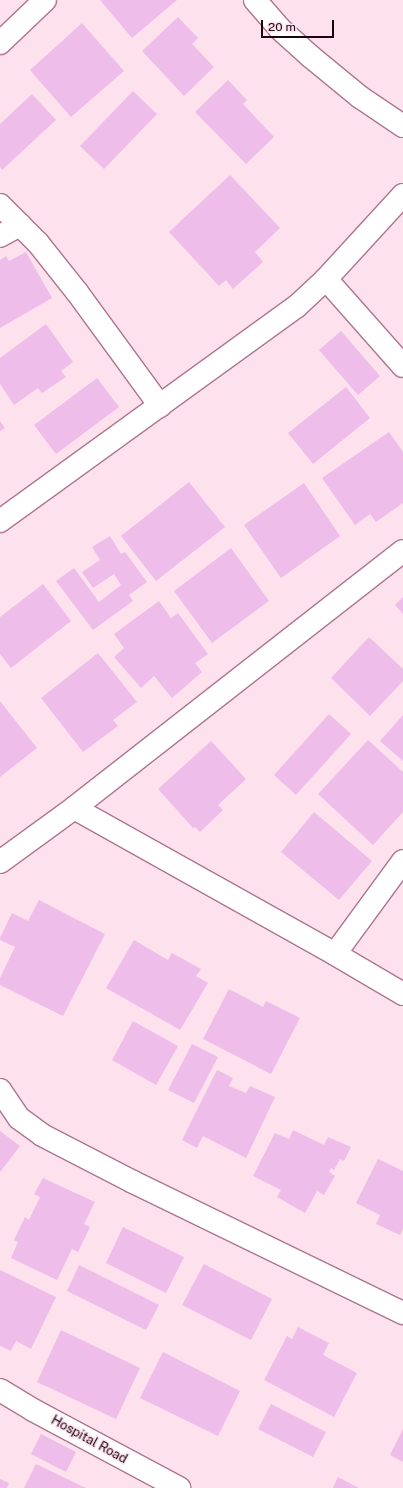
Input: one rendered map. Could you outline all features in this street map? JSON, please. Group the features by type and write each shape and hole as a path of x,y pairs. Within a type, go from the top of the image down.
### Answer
{"street":[{"path":"0,44 44,0"},
{"path":"255,0 279,28 310,56 360,97 403,126"},
{"path":"0,520 296,307 326,279 403,195"},
{"path":"0,205 38,243 77,292 160,406"},
{"path":"0,236 20,225"},
{"path":"326,279 403,366"},
{"path":"0,862 74,808 403,551"},
{"path":"74,808 335,954 403,994"},
{"path":"335,954 403,861"},
{"path":"0,1090 19,1118 42,1135 133,1182 403,1313"},
{"name":"Hospital Road","path":"0,1390 166,1485"}],"building":[{"path":"100,0 177,0 132,38"},
{"path":"178,17 198,38 192,44 214,67 184,96 142,51"},
{"path":"82,23 124,71 71,117 30,70"},
{"path":"228,80 247,100 243,104 274,137 246,164 195,112"},
{"path":"133,91 157,114 104,169 80,146"},
{"path":"32,94 56,120 2,170 0,167 0,124"},
{"path":"230,175 280,228 255,252 263,262 233,289 226,280 219,286 169,232"},
{"path":"26,252 52,298 0,328 0,260 6,256 9,261"},
{"path":"46,324 73,362 61,371 66,377 42,393 38,388 14,405 0,384 0,358"},
{"path":"341,331 380,376 358,395 319,350"},
{"path":"97,378 119,407 56,454 34,425"},
{"path":"346,387 370,418 313,464 288,433"},
{"path":"0,421 5,428 0,431"},
{"path":"389,432 403,452 403,503 376,522 370,514 355,525 322,478"},
{"path":"189,482 225,527 156,581 121,536"},
{"path":"304,483 340,536 281,578 244,525"},
{"path":"110,536 121,554 125,552 147,582 129,595 133,601 93,630 56,581 74,568 99,602 121,585 114,574 93,588 82,572 100,560 92,547"},
{"path":"231,548 269,601 212,643 174,591"},
{"path":"43,584 71,621 11,668 0,654 0,617"},
{"path":"403,597 403,614 395,605"},
{"path":"159,601 171,618 178,613 208,654 195,663 202,672 172,698 154,676 141,688 114,657 124,648 114,634"},
{"path":"369,637 403,669 403,681 370,716 331,678"},
{"path":"98,653 137,702 113,720 118,726 83,752 41,698"},
{"path":"0,701 37,748 0,777"},
{"path":"329,714 351,734 296,795 274,775"},
{"path":"403,715 403,761 380,741"},
{"path":"368,740 403,772 403,812 373,845 318,794"},
{"path":"211,741 246,779 218,805 223,810 200,832 195,827 193,828 158,789"},
{"path":"314,812 372,861 339,900 281,852"},
{"path":"39,900 105,934 63,1016 0,985 0,978 15,947 0,940 0,938 12,913 28,921"},
{"path":"134,940 168,960 172,953 201,969 196,976 208,983 180,1030 106,988"},
{"path":"229,989 263,1007 266,1001 300,1018 271,1074 203,1039"},
{"path":"133,1021 178,1046 156,1085 112,1060"},
{"path":"192,1044 218,1057 194,1103 168,1090"},
{"path":"217,1070 233,1078 229,1086 246,1093 250,1086 275,1097 246,1158 203,1136 197,1148 182,1140"},
{"path":"293,1130 324,1145 328,1137 351,1147 344,1161 340,1159 334,1170 331,1168 329,1172 335,1176 324,1195 317,1191 305,1213 277,1197 281,1190 253,1176 275,1133 289,1139"},
{"path":"0,1131 20,1146 0,1172"},
{"path":"378,1159 403,1171 403,1229 400,1235 376,1224 380,1215 356,1203"},
{"path":"43,1178 95,1202 84,1224 90,1227 78,1252 72,1249 57,1280 11,1258 18,1242 14,1240 25,1217 29,1220 40,1197 34,1194"},
{"path":"123,1227 184,1257 166,1293 106,1263"},
{"path":"204,1264 272,1299 251,1340 182,1305"},
{"path":"79,1265 159,1305 146,1330 67,1291"},
{"path":"0,1270 56,1297 31,1349 16,1341 11,1351 0,1346"},
{"path":"298,1327 329,1343 323,1355 357,1373 334,1417 264,1380 287,1336 292,1339"},
{"path":"61,1330 140,1368 116,1419 37,1382"},
{"path":"163,1352 240,1391 218,1436 140,1398"},
{"path":"271,1404 326,1432 313,1457 258,1429"},
{"path":"403,1429 403,1462 390,1455"},
{"path":"41,1434 76,1452 66,1472 31,1454"},
{"path":"36,1464 86,1488 24,1488"},
{"path":"338,1477 359,1488 333,1488"},
{"path":"0,1479 9,1483 7,1488 0,1488"}]}
